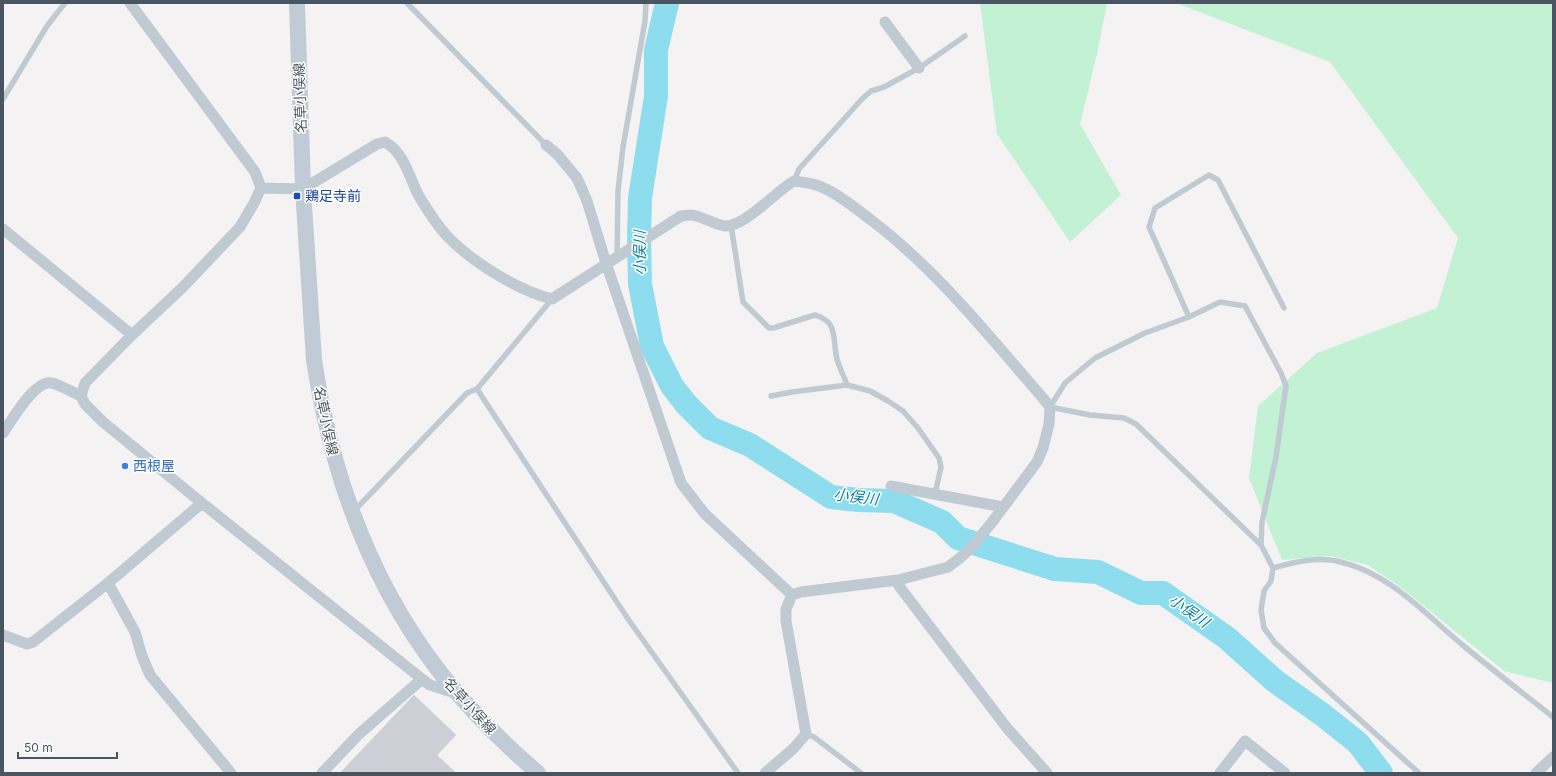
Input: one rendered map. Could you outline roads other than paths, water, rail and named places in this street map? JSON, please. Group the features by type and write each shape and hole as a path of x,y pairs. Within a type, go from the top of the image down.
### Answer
{"main road":[{"name":"名草小俣線","path":"297,3 303,189 311,328 318,387 329,438 352,513 364,544 389,595 434,664 458,694 492,730 538,773"}],"street":[{"path":"81,396 85,383 132,335 183,287 240,227 261,188 255,172 130,3"},
{"path":"885,22 919,68"},
{"path":"261,188 303,189 377,144 385,142 400,154 420,198 446,236 480,263 508,281 552,299 681,216 691,215 725,226 731,225 750,216 785,186 794,181 825,188 854,206 887,232 959,301 1050,407 1049,424 1043,448 1037,462 971,548 948,567 898,580 802,592 792,595"},
{"path":"546,145 557,154 577,178 587,201 606,263 682,483 705,514 792,595"},
{"path":"3,229 132,335"},
{"path":"3,433 31,394 42,384 51,383 81,396 85,404 103,422 202,504 422,679 430,685 458,694"},
{"path":"891,486 1003,507"},
{"path":"3,635 27,644 33,642 108,583 202,504"},
{"path":"898,580 899,586 1007,728 1047,773"},
{"path":"108,583 135,632 142,656 150,675 230,773"},
{"path":"765,773 793,749 806,734 786,621 786,609 792,595"},
{"path":"322,773 359,734 422,679"},
{"path":"1220,773 1245,741 1285,773"},
{"path":"1536,773 1553,757"}],"lane":[{"path":"3,99 47,26 65,3"},
{"path":"407,3 546,145"},
{"path":"619,256 618,190 622,155 646,3"},
{"path":"794,181 799,169 871,91 884,87 919,68 965,36"},
{"path":"1189,317 1149,228 1155,208 1209,174 1218,180 1284,308"},
{"path":"731,225 743,302 769,328 815,315 822,317 829,322 833,330 837,359 847,385"},
{"path":"352,513 467,393 478,388 552,299"},
{"path":"1261,545 1262,522 1276,457 1286,386 1281,373 1245,306 1220,302 1189,317 1145,333 1095,358 1065,383 1050,407 1090,415 1124,418 1136,424 1261,545 1272,568 1270,581 1264,591 1261,610 1264,628 1275,643 1420,773"},
{"path":"771,396 847,385 870,392 888,401 903,411 918,428 939,458 941,467 935,494"},
{"path":"478,388 628,619 738,773"},
{"path":"1272,568 1300,561 1332,560 1342,562 1379,577 1397,590 1465,648 1553,717"},
{"path":"806,734 814,738 861,773"}],"waterway":[{"name":"小俣川","path":"667,3 656,50 656,96 640,198 640,284 652,346 672,386 686,404 710,428 750,445 831,497 858,500 894,501 942,522 958,538 1055,569 1098,572 1141,593 1163,593 1227,638 1275,681 1323,715 1358,743 1381,773"}],"place":[{"name":"鶏足寺前","path":"297,196"},
{"name":"西根屋","path":"125,466"}]}
